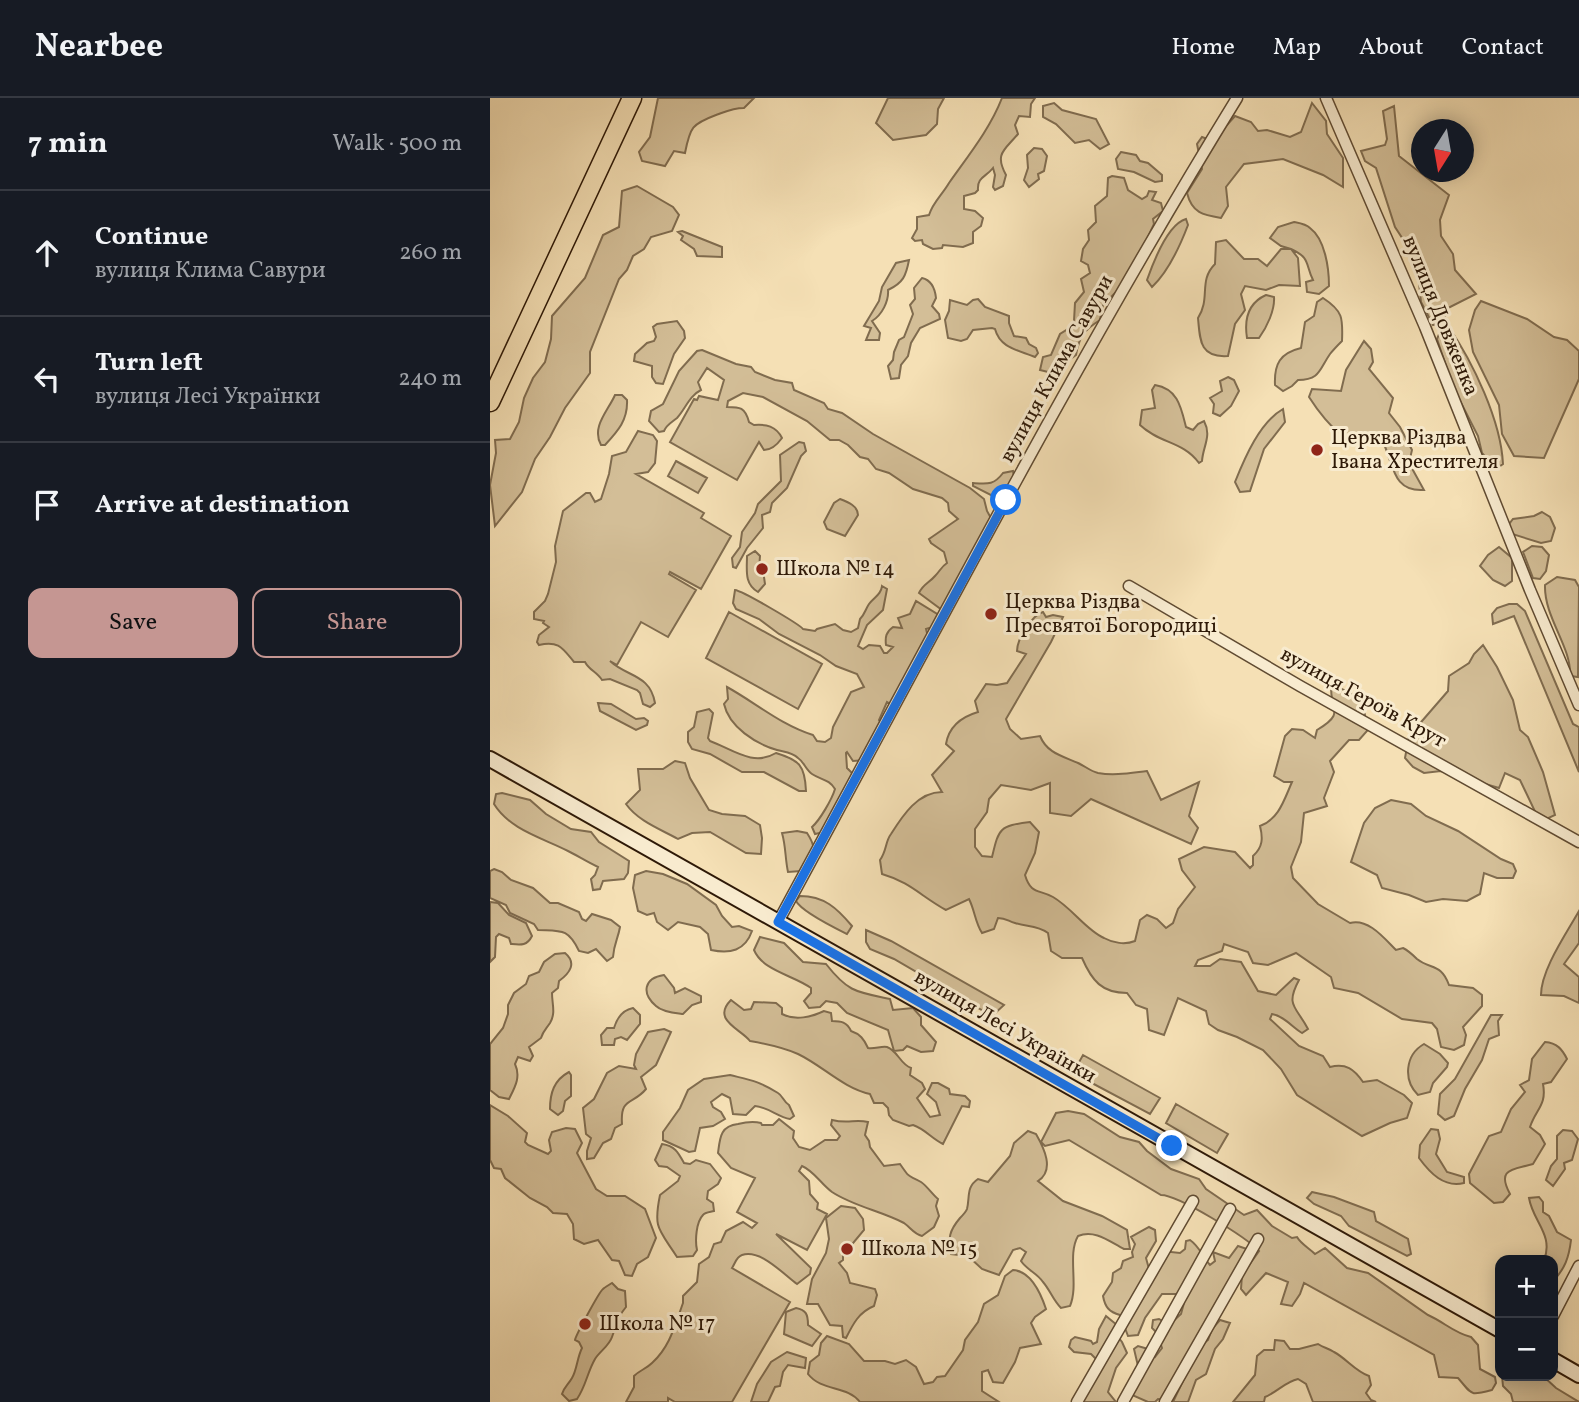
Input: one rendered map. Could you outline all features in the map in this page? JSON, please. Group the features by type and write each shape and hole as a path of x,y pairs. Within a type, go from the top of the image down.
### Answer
{"highway":[{"path":"490,402 632,98"}],"main road":[{"name":"вулиця Лесі Українки","path":"490,759 1495,1327"},
{"path":"1558,1363 1579,1375"}],"street":[{"name":"вулиця Клима Савури","path":"778,922 1068,387 1170,207 1237,98"},
{"name":"вулиця Довженка","path":"1326,98 1424,327 1579,705"},
{"name":"вулиця Героїв Крут","path":"1129,586 1300,687 1579,842"},
{"path":"1077,1402 1193,1201"},
{"path":"1123,1402 1230,1209"},
{"path":"1165,1402 1258,1239"},
{"path":"1558,1306 1579,1266"}],"shaded area":[{"path":"658,98 754,98 744,108 727,111 697,124 691,132 685,153 674,151 665,166 642,161 639,152 650,137"},
{"path":"888,98 944,98 938,109 937,124 926,135 893,140 876,123"},
{"path":"1002,98 1035,98 1031,104 1030,117 1019,116 1015,125 1018,134 1005,148 1001,157 1006,175 1003,186 995,190 993,187 993,168 980,180 975,193 964,196 964,209 975,211 983,218 981,226 973,232 973,243 963,247 943,245 942,248 933,249 923,244 922,240 915,241 912,238 917,229 917,217 929,215 935,202 985,131"},
{"path":"1054,103 1062,110 1096,119 1109,144 1100,149 1089,140 1075,143 1056,124 1043,117 1043,106"},
{"path":"1312,103 1326,121 1327,134 1343,158 1343,187 1323,175 1283,159 1244,164 1226,187 1228,206 1221,218 1195,209 1187,193 1202,169 1197,144 1202,137 1210,140 1235,116 1251,122 1258,131 1267,130 1290,137 1301,132"},
{"path":"1394,106 1399,156 1411,165 1411,182 1432,182 1449,195 1440,220 1441,236 1453,254 1455,270 1476,294 1448,308 1443,322 1433,325 1421,302 1418,273 1408,247 1395,227 1376,168 1365,161 1361,151 1385,145 1387,139 1383,111"},
{"path":"1034,148 1042,149 1047,156 1044,171 1038,174 1039,179 1029,187 1024,180 1028,168 1027,155"},
{"path":"1121,152 1136,155 1140,161 1148,163 1162,175 1162,181 1155,182 1134,172 1118,169 1116,159"},
{"path":"1108,178 1124,178 1128,190 1142,199 1149,191 1156,192 1152,200 1161,203 1163,211 1153,219 1154,224 1147,239 1118,290 1103,305 1100,320 1083,335 1076,355 1068,361 1063,371 1052,373 1040,370 1043,357 1051,355 1060,334 1071,327 1074,321 1075,303 1084,292 1081,279 1090,273 1088,265 1081,261 1083,249 1089,240 1088,230 1096,222 1095,206 1107,196"},
{"path":"637,186 673,207 679,215 672,231 651,237 644,249 633,256 627,270 619,279 590,352 590,373 565,408 535,459 522,492 495,526 490,485 496,453 495,440 510,439 519,422 524,398 533,378 545,362 551,339 552,316 585,278 603,235 619,227 622,191"},
{"path":"1186,219 1188,225 1177,250 1152,287 1147,280 1162,245 1173,228"},
{"path":"1294,222 1307,226 1315,233 1325,254 1329,286 1319,294 1307,292 1306,282 1313,280 1307,262 1302,255 1270,238 1278,227"},
{"path":"682,231 722,247 722,257 697,256 694,249 681,240 683,236 678,232"},
{"path":"1226,240 1244,259 1258,259 1267,266 1281,249 1291,249 1298,258 1300,286 1279,285 1266,290 1245,286 1241,294 1245,310 1235,324 1228,356 1207,351 1201,341 1198,318 1204,304 1207,277 1215,264 1216,242"},
{"path":"909,260 903,278 888,290 884,307 872,321 880,333 879,340 866,340 871,328 864,326 879,301 882,287 896,263"},
{"path":"922,278 934,288 936,298 932,306 940,319 920,328 911,343 908,356 901,365 899,378 891,379 888,366 913,314 910,305 915,299 914,288"},
{"path":"1266,295 1274,297 1268,324 1259,338 1247,338 1246,324 1251,307"},
{"path":"1323,298 1338,311 1342,341 1315,376 1298,380 1283,391 1275,385 1277,365 1283,356 1301,348 1305,322 1314,316 1317,302"},
{"path":"978,299 985,307 1009,316 1014,336 1026,338 1029,344 1036,348 1038,353 1035,357 1005,344 992,328 973,330 967,339 961,341 948,338 945,320 950,300 967,305"},
{"path":"1481,301 1527,319 1554,337 1567,340 1579,351 1579,379 1544,458 1514,456 1502,434 1499,405 1473,352 1469,330 1475,310"},
{"path":"677,321 685,338 674,354 663,384 656,383 652,377 652,366 634,361 635,354 647,343 654,341 656,337 653,327"},
{"path":"1448,326 1476,374 1491,411 1503,464 1496,469 1482,453 1478,436 1453,387 1437,339 1440,332"},
{"path":"1364,341 1371,349 1373,362 1369,369 1393,398 1389,413 1412,450 1409,463 1424,490 1414,490 1401,483 1396,477 1384,444 1368,438 1341,434 1325,419 1309,397 1312,389 1341,391 1346,370"},
{"path":"702,350 751,367 755,372 775,380 792,383 794,390 824,403 828,409 842,413 873,434 970,488 984,499 992,520 942,610 919,593 947,563 944,552 929,539 958,519 949,511 948,503 942,498 913,489 889,473 876,469 868,459 860,457 848,445 839,440 830,440 807,421 763,397 743,393 728,401 727,407 741,409 746,413 749,422 770,427 782,438 767,450 764,450 759,442 737,480 670,442 694,399 697,400 699,396 718,400 724,380 707,368 698,382 701,390 664,431 659,432 649,421 651,411 663,404 679,371 697,351"},
{"path":"1228,377 1234,380 1239,391 1231,406 1220,416 1213,413 1214,404 1210,398 1222,391 1220,381"},
{"path":"1155,385 1174,395 1186,427 1193,430 1204,421 1207,436 1202,461 1199,463 1186,450 1155,436 1140,425 1142,410 1155,408 1152,390"},
{"path":"615,395 622,395 627,400 626,414 614,435 605,445 601,445 598,438 599,425"},
{"path":"1283,409 1285,422 1264,449 1250,491 1240,492 1235,482 1249,451 1267,422"},
{"path":"638,431 653,435 657,441 655,463 648,472 636,474 704,513 701,518 731,536 701,589 670,572 669,574 696,590 668,637 641,622 617,665 610,661 648,686 655,703 650,707 643,704 637,690 610,679 602,680 585,662 574,662 556,645 539,645 539,635 549,627 544,621 534,619 534,612 548,594 556,562 555,546 563,511 586,493 590,493 595,502 601,499 612,456 626,452"},
{"path":"799,442 804,443 806,451 801,456 787,488 772,503 770,512 762,515 763,528 736,568 733,567 732,558 740,547 742,532 758,504 781,481 780,455"},
{"path":"676,461 707,478 698,493 668,476"},
{"path":"1013,471 1015,484 1000,505 993,496 973,486 973,483 994,482 1003,473"},
{"path":"840,499 858,512 845,536 827,529 824,522 834,503"},
{"path":"1542,512 1550,517 1555,528 1551,541 1541,543 1509,533 1506,528 1513,519"},
{"path":"1532,546 1542,547 1549,555 1546,571 1540,579 1533,578 1523,552"},
{"path":"1499,547 1512,558 1512,581 1505,586 1493,580 1480,566 1488,555"},
{"path":"755,551 760,556 759,569 765,584 758,592 750,585 747,571 747,556"},
{"path":"1557,577 1575,580 1579,587 1578,677 1570,676 1567,654 1546,597 1545,585"},
{"path":"882,586 887,589 883,610 867,625 858,646 863,649 869,645 880,646 884,653 887,653 893,647 886,645 887,633 893,627 902,628 898,618 910,614 916,601 942,617 936,631 926,629 935,639 907,672 901,696 892,705 887,702 879,720 884,726 866,760 853,761 846,753 847,768 854,775 849,785 849,801 827,821 824,832 815,834 812,827 819,820 835,789 827,781 810,772 796,756 761,744 737,727 724,704 728,699 727,687 779,720 813,735 817,741 825,742 831,738 833,727 851,692 864,687 857,674 836,666 779,634 759,619 736,609 733,603 735,590 771,608 803,629 815,631 835,624 851,632 858,628 860,619"},
{"path":"1517,604 1525,611 1573,724 1579,727 1579,772 1514,616 1493,624 1492,614 1497,608"},
{"path":"729,612 822,664 798,709 706,658"},
{"path":"1043,612 1046,617 1063,617 1006,719 1010,729 1021,739 1040,736 1056,753 1098,773 1147,771 1161,800 1199,782 1189,816 1198,828 1191,844 1091,799 1071,816 1050,813 1050,783 1031,790 1001,785 989,799 987,812 975,829 975,847 982,856 992,857 999,834 1006,827 1030,822 1039,832 1035,853 1025,875 1030,886 1060,902 1091,930 1111,941 1135,941 1140,920 1147,915 1157,919 1166,928 1173,923 1178,909 1195,887 1182,870 1179,859 1204,847 1235,852 1250,868 1261,842 1260,826 1276,814 1292,782 1284,782 1274,776 1285,736 1292,729 1303,730 1315,738 1317,730 1334,715 1331,686 1348,692 1359,701 1365,713 1367,731 1359,740 1349,740 1330,761 1334,772 1324,798 1327,806 1304,813 1301,842 1291,867 1293,878 1318,904 1350,923 1369,926 1396,950 1403,948 1439,970 1449,985 1473,988 1482,995 1482,1006 1463,1027 1466,1035 1464,1045 1454,1050 1441,1047 1437,1029 1432,1023 1402,1019 1358,993 1334,988 1331,977 1296,953 1268,965 1253,963 1248,952 1224,944 1222,951 1198,960 1195,966 1210,966 1220,959 1241,962 1258,991 1276,995 1294,978 1299,980 1293,1001 1308,1029 1302,1033 1276,1015 1272,1014 1270,1019 1299,1046 1323,1056 1330,1067 1353,1070 1363,1082 1377,1080 1404,1095 1412,1103 1407,1118 1362,1136 1297,1095 1281,1069 1263,1050 1209,1024 1206,1011 1178,998 1164,1035 1149,1030 1147,1009 1136,1005 1127,993 1104,988 1094,979 1082,958 1062,958 1051,951 1048,933 1044,930 998,918 994,929 982,933 969,899 946,910 908,885 882,874 880,860 889,837 901,819 918,800 942,792 932,775 954,751 946,744 953,727 978,712 975,701 986,684 1007,683 1026,654 1017,651 1022,634 1030,622"},
{"path":"1483,645 1513,700 1520,730 1528,737 1543,772 1555,815 1540,822 1520,780 1505,773 1499,788 1441,771 1424,773 1413,767 1405,758 1409,736 1448,691 1449,676 1469,663"},
{"path":"598,703 611,704 636,719 644,718 648,721 647,725 636,730 600,711"},
{"path":"709,709 713,713 708,738 710,741 751,757 767,757 776,753 790,758 802,769 806,791 799,791 764,772 742,772 710,754 692,749 688,742 688,732 694,727 697,712"},
{"path":"675,761 685,763 690,778 709,810 745,816 760,825 761,854 746,853 710,832 692,833 678,839 631,810 626,804 640,790 638,769 663,769"},
{"path":"496,794 530,800 546,814 571,829 591,832 599,842 629,861 628,873 624,879 603,881 600,889 593,890 591,879 598,867 518,827 494,804"},
{"path":"1391,800 1411,804 1426,816 1458,831 1513,864 1516,871 1513,878 1497,878 1484,873 1480,894 1467,901 1443,899 1426,902 1382,888 1377,875 1351,862 1364,823 1375,808"},
{"path":"782,833 807,833 814,849 801,871 788,872"},
{"path":"494,869 511,880 533,888 550,903 558,903 579,912 586,921 592,914 611,920 620,927 613,957 607,961 596,949 588,953 579,951 571,938 563,932 538,930 534,924 510,913 506,905 490,898 490,871"},
{"path":"646,871 663,874 687,884 716,905 732,927 739,926 752,931 749,938 736,950 711,950 708,934 700,927 678,922 668,930 657,922 654,913 647,915 638,911 633,888 635,875"},
{"path":"800,896 816,898 835,909 852,926 847,934 805,910 796,901"},
{"path":"490,902 498,903 509,915 526,923 532,936 526,943 518,945 511,944 509,938 499,934 496,937 495,957 490,962"},
{"path":"1579,911 1579,943 1564,964 1579,977 1579,1003 1564,996 1541,995 1545,975"},
{"path":"866,930 891,941 1004,1005 992,1016 894,959 870,949 866,942"},
{"path":"760,937 784,943 803,962 826,964 847,986 869,995 890,999 893,1010 913,1008 921,1017 921,1025 936,1042 933,1051 921,1052 907,1046 903,1050 894,1051 888,1030 847,1013 837,1003 826,1001 820,1007 809,1008 804,1001 811,993 811,988 771,968 758,957 754,950"},
{"path":"565,953 571,960 571,968 552,993 552,1019 541,1038 529,1047 533,1056 530,1061 518,1057 515,1064 517,1082 509,1099 499,1097 490,1090 490,1044 503,1028 508,1005 514,993 526,984 529,976 539,972 544,962 555,954"},
{"path":"664,975 675,993 685,988 701,996 701,1002 692,1005 683,1014 659,1008 648,996 647,987 652,979"},
{"path":"731,1000 744,1010 751,1009 754,1002 776,1003 782,1008 782,1014 798,1018 824,1011 831,1013 832,1021 846,1024 861,1037 868,1048 887,1047 911,1068 910,1075 922,1083 925,1089 917,1098 930,1117 940,1115 936,1102 927,1094 932,1083 949,1089 950,1094 965,1096 970,1101 969,1107 962,1106 943,1144 913,1125 893,1120 883,1103 874,1103 870,1094 842,1082 798,1054 750,1041 726,1019 724,1013"},
{"path":"633,1008 640,1015 640,1024 627,1040 621,1037 615,1039 614,1045 602,1045 601,1035 607,1028 614,1028 621,1015"},
{"path":"1491,1015 1502,1015 1498,1021 1499,1035 1489,1039 1482,1060 1465,1089 1454,1116 1445,1120 1438,1114 1440,1094 1455,1079"},
{"path":"664,1029 671,1032 656,1065 641,1077 646,1089 625,1105 622,1124 615,1128 611,1139 603,1143 594,1158 587,1159 591,1138 586,1134 583,1108 594,1099 607,1073 619,1066 636,1069 636,1054 648,1032"},
{"path":"1545,1042 1559,1047 1567,1059 1551,1082 1543,1084 1544,1097 1530,1127 1540,1135 1545,1144 1533,1164 1513,1169 1506,1175 1510,1194 1503,1202 1494,1203 1470,1183 1469,1174 1489,1136 1501,1132 1511,1109 1525,1092 1520,1085 1529,1080 1532,1059"},
{"path":"1424,1044 1448,1063 1433,1083 1430,1092 1418,1095 1410,1082 1408,1068 1413,1054"},
{"path":"1083,1055 1160,1098 1150,1114 1073,1073"},
{"path":"569,1072 571,1096 565,1101 563,1111 558,1115 550,1109 552,1092 556,1083"},
{"path":"730,1075 760,1083 778,1093 789,1105 794,1116 786,1118 755,1106 746,1115 733,1114 730,1098 722,1094 711,1102 725,1119 713,1126 700,1128 695,1151 689,1152 663,1140 663,1132 680,1108 688,1090 704,1079"},
{"path":"1176,1104 1228,1134 1217,1153 1166,1123"},
{"path":"490,1105 527,1133 525,1142 528,1145 548,1154 551,1151 549,1140 552,1132 566,1128 575,1129 582,1143 577,1153 596,1189 607,1196 625,1196 645,1209 656,1238 648,1257 637,1264 632,1276 625,1275 619,1261 612,1260 598,1240 584,1244 574,1239 573,1224 567,1214 553,1213 505,1178 501,1169 494,1168 490,1160"},
{"path":"1068,1111 1084,1114 1120,1137 1139,1142 1171,1169 1199,1179 1206,1189 1244,1215 1257,1210 1272,1226 1292,1238 1297,1237 1315,1254 1325,1248 1347,1268 1368,1273 1428,1315 1471,1337 1478,1345 1480,1369 1495,1377 1496,1383 1492,1390 1472,1393 1458,1378 1439,1377 1434,1355 1304,1283 1292,1306 1281,1304 1288,1282 1266,1273 1246,1295 1241,1289 1242,1275 1259,1251 1212,1218 1182,1202 1161,1195 1069,1140 1045,1146 1041,1142 1056,1113"},
{"path":"779,1119 794,1131 793,1138 799,1147 810,1150 825,1140 837,1140 840,1136 831,1125 832,1120 868,1122 865,1135 884,1166 900,1164 908,1175 923,1184 938,1199 936,1206 939,1216 934,1227 922,1236 919,1235 904,1223 840,1197 802,1166 799,1171 809,1181 810,1194 818,1203 817,1209 827,1214 807,1250 776,1234 811,1268 810,1274 797,1284 764,1259 749,1254 738,1257 732,1268 790,1302 732,1402 675,1402 668,1398 668,1402 626,1402 634,1387 634,1376 652,1363 668,1343 683,1303 683,1296 697,1282 699,1264 709,1257 714,1244 721,1242 726,1231 743,1222 752,1228 757,1223 737,1212 755,1178 731,1168 718,1153 724,1130 732,1125 752,1122 773,1125"},
{"path":"1431,1129 1438,1130 1440,1139 1436,1154 1447,1172 1464,1177 1464,1183 1444,1181 1433,1174 1419,1158 1420,1145"},
{"path":"1563,1130 1572,1131 1578,1139 1572,1160 1564,1163 1565,1169 1553,1186 1546,1180 1557,1159 1557,1136"},
{"path":"1028,1131 1036,1134 1046,1159 1046,1171 1038,1181 1063,1201 1102,1216 1127,1230 1130,1249 1124,1249 1096,1235 1078,1236 1073,1252 1072,1298 1070,1306 1061,1308 1041,1279 1021,1261 1026,1252 1020,1248 1013,1250 999,1275 982,1269 968,1256 951,1254 950,1235 967,1209 972,1185 978,1179 988,1182 1010,1156 1014,1143"},
{"path":"662,1144 676,1150 684,1163 690,1164 696,1160 710,1164 721,1178 718,1184 708,1191 707,1199 713,1203 714,1211 705,1213 699,1222 697,1250 693,1256 677,1257 659,1228 657,1215 660,1195 678,1181 680,1176 667,1167 659,1166 655,1160"},
{"path":"1312,1192 1374,1212 1376,1221 1408,1239 1411,1254 1407,1256 1349,1226 1341,1216 1307,1198"},
{"path":"1539,1197 1543,1202 1543,1212 1549,1216 1557,1232 1571,1240 1566,1262 1558,1275 1558,1255 1545,1255 1545,1236 1529,1198"},
{"path":"841,1206 855,1208 863,1219 864,1230 849,1248 843,1248 843,1260 839,1263 847,1273 850,1283 875,1289 877,1295 874,1306 860,1315 846,1338 843,1337 842,1326 830,1325 818,1304 807,1304 812,1279 826,1253 829,1239 826,1218"},
{"path":"1149,1227 1155,1230 1156,1241 1146,1258 1149,1269 1162,1251 1180,1253 1185,1249 1186,1241 1190,1240 1210,1265 1215,1261 1213,1252 1229,1258 1238,1246 1247,1249 1166,1400 1158,1399 1155,1402 1132,1395 1138,1366 1134,1349 1138,1346 1148,1349 1155,1357 1162,1348 1157,1333 1152,1328 1153,1320 1159,1319 1169,1325 1181,1314 1184,1303 1177,1294 1162,1294 1145,1318 1138,1335 1128,1336 1120,1315 1108,1308 1103,1296 1112,1282 1113,1273 1121,1268 1123,1261 1133,1257 1135,1244 1131,1237"},
{"path":"1013,1270 1030,1279 1046,1309 1031,1323 1041,1344 1020,1348 1003,1383 993,1382 988,1370 982,1372 982,1391 999,1402 860,1402 848,1393 820,1384 808,1374 810,1362 819,1355 821,1343 827,1336 849,1344 864,1361 895,1364 906,1360 916,1367 924,1384 945,1376 963,1350 965,1340 978,1322 984,1304 998,1295 1005,1276"},
{"path":"612,1283 625,1291 626,1307 618,1318 611,1340 595,1359 577,1399 569,1401 562,1394 574,1375 582,1348 575,1340 576,1337 601,1292"},
{"path":"796,1308 804,1311 808,1325 821,1334 812,1346 784,1334 786,1312"},
{"path":"1106,1316 1117,1325 1115,1333 1127,1353 1116,1368 1108,1392 1116,1402 1075,1402 1096,1359 1091,1354 1074,1352 1069,1347 1071,1340 1075,1337 1093,1344 1097,1342 1099,1329"},
{"path":"1220,1320 1230,1323 1215,1349 1206,1374 1196,1380 1188,1402 1173,1402 1199,1347 1208,1340 1212,1329"},
{"path":"1275,1340 1284,1341 1290,1349 1318,1344 1339,1355 1369,1376 1371,1385 1366,1393 1376,1402 1313,1402 1306,1384 1298,1379 1265,1397 1264,1402 1233,1402 1255,1375 1257,1356 1264,1350 1274,1350"},
{"path":"787,1352 806,1358 805,1368 788,1365 783,1372 780,1386 775,1387 768,1402 751,1402 757,1384 771,1362"},
{"path":"1502,1381 1548,1381 1579,1402 1513,1402 1511,1394 1503,1386"}],"place":[{"name":"Церква Різдва Івана Хрестителя","path":"1317,450"},
{"name":"Школа № 14","path":"762,569"},
{"name":"Церква Різдва Пресвятої Богородиці","path":"991,614"},
{"name":"Школа № 15","path":"847,1249"},
{"name":"Школа № 17","path":"585,1324"}],"route":[{"path":"1006,500 778,922 1172,1146"}]}
